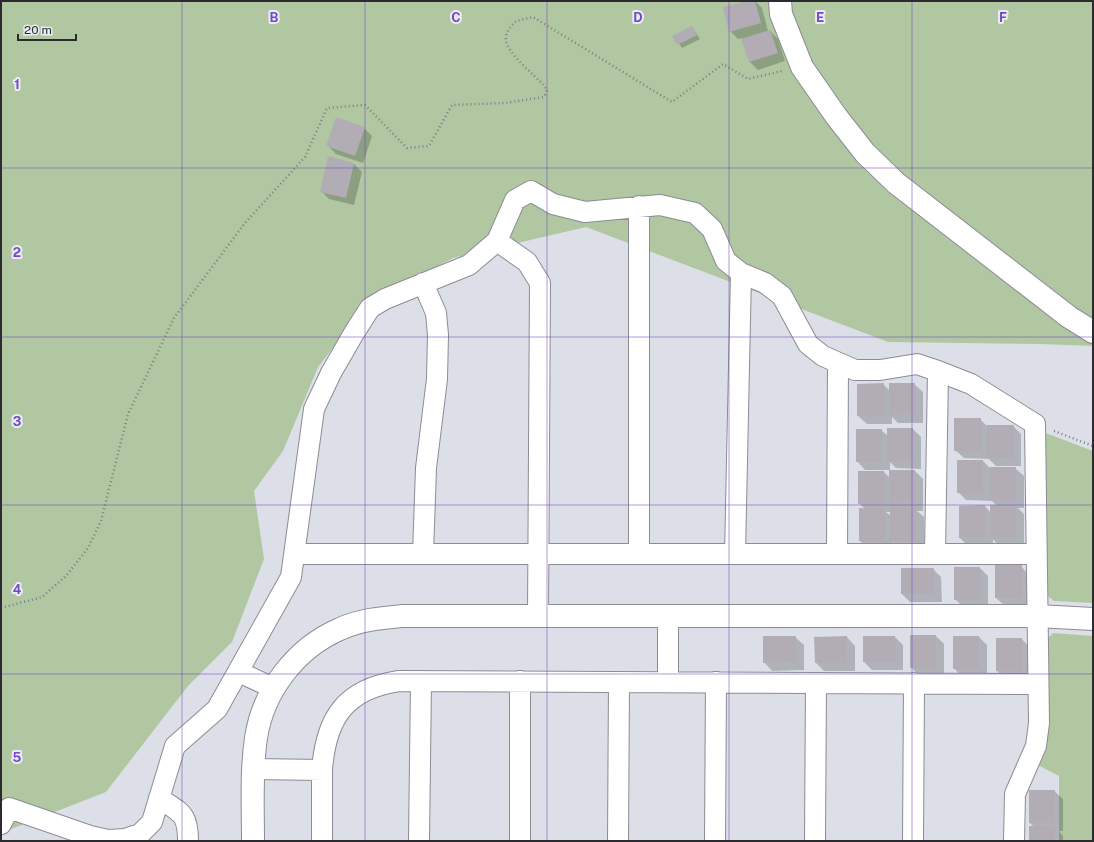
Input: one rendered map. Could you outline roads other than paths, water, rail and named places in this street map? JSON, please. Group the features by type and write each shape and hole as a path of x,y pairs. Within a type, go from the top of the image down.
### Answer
{"street":[{"path":"780,1 781,14 802,67 836,116 865,153 896,183 1069,317 1093,332"},
{"path":"1,824 10,808 90,838 108,840 125,839 140,834 152,822 175,746 217,709 291,577 314,409 331,373 354,333 370,308 397,293 468,265 497,241 515,200 531,191 553,204 585,212 660,205 695,213 712,229 726,261 741,273 765,283 782,296 808,344 823,356 854,370 880,370 917,364 938,370 971,384 1035,424 1039,723 1036,746 1015,794 1014,841"},
{"path":"639,206 639,554"},
{"path":"497,241 527,262 540,283 538,617"},
{"path":"735,554 741,273"},
{"path":"423,283 436,313 438,335 437,379 426,468 423,554"},
{"path":"837,554 838,364"},
{"path":"935,554 938,370"},
{"path":"295,554 1036,554"},
{"path":"253,841 256,737 263,711 273,688 291,664 314,644 340,629 368,620 402,616 1037,616 1093,619"},
{"path":"668,617 668,682"},
{"path":"239,672 273,688"},
{"path":"322,841 323,752 328,733 336,714 349,701 381,683 399,681 520,681 1038,684"},
{"path":"419,841 421,681"},
{"path":"520,681 520,841"},
{"path":"618,841 619,682"},
{"path":"715,841 716,682"},
{"path":"815,841 816,683"},
{"path":"913,841 914,683"},
{"path":"254,769 322,770"},
{"path":"159,798 182,813 188,824 188,841"}]}
